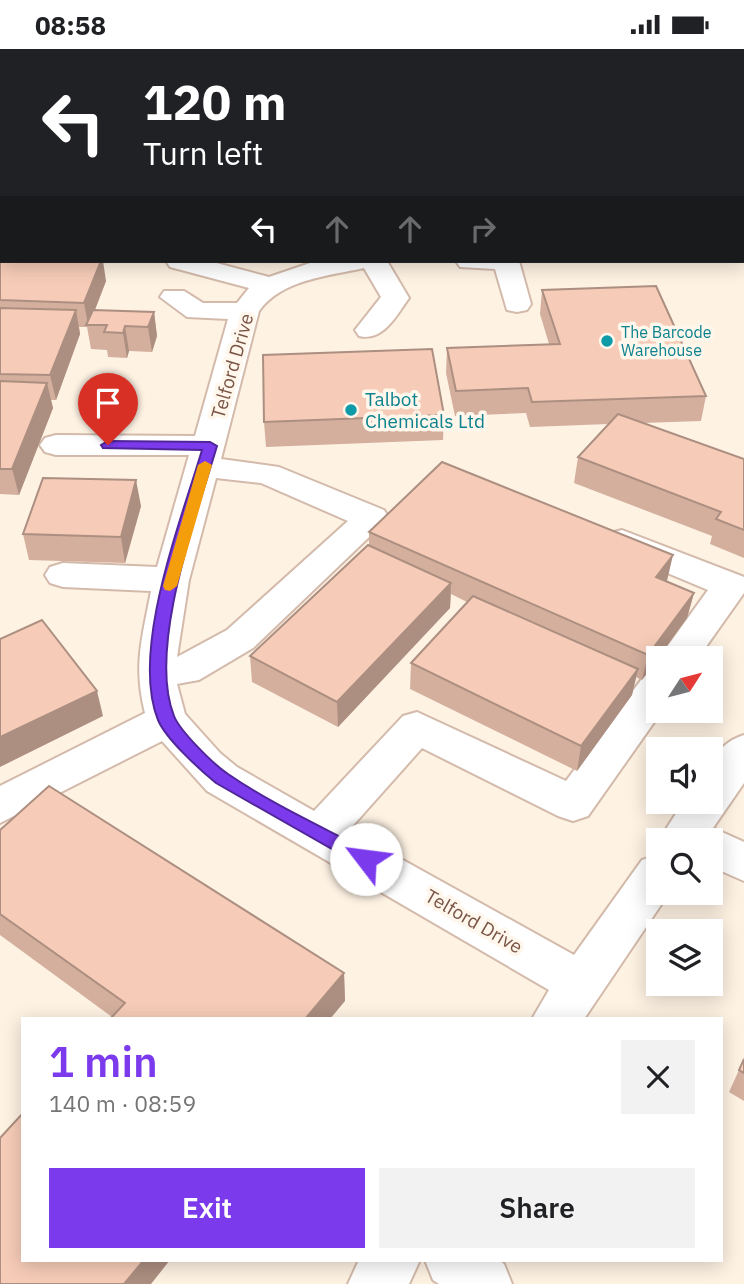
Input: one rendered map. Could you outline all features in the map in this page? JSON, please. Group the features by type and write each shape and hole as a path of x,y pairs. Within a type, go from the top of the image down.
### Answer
{"street":[{"path":"183,263 258,298"},
{"path":"174,297 197,311 258,298 336,263"},
{"path":"369,330 395,298 375,263"},
{"path":"505,263 517,304"},
{"name":"Telford Drive","path":"258,298 207,456 171,580 158,672 167,720 205,764 222,779 320,833 568,1001"},
{"path":"56,445 207,456 267,474 372,518 240,639 185,670 158,672"},
{"path":"595,529 738,588 688,646"},
{"path":"64,575 171,580"},
{"path":"320,833 417,727 573,804 646,703"},
{"path":"0,806 167,720"},
{"path":"744,751 699,826 744,863"},
{"path":"568,1001 646,890"},
{"path":"376,1284 391,1262"},
{"path":"456,1262 484,1284"}],"building":[{"path":"0,263 100,263 84,303 0,300"},
{"name":"The Barcode Warehouse","path":"656,286 706,396 532,402 528,388 456,391 447,348 560,344 542,290"},
{"path":"0,308 76,310 50,375 0,374"},
{"path":"93,310 154,312 148,327 125,326 123,333 104,332 107,325 86,325"},
{"name":"Talbot Chemicals Ltd","path":"432,349 444,415 264,422 263,355"},
{"path":"0,381 47,383 12,469 0,469"},
{"path":"618,414 744,459 744,530 716,519 721,512 578,457"},
{"path":"442,462 673,555 656,577 694,593 655,646 646,646 646,654 369,532"},
{"path":"43,478 136,480 121,537 23,534"},
{"path":"368,545 451,583 337,702 250,656"},
{"path":"473,596 638,669 581,746 411,663"},
{"path":"42,620 97,691 0,737 0,639"},
{"path":"49,786 344,973 307,1017 112,1017 125,1003 0,914 0,830"},
{"path":"744,1059 744,1073 739,1070"},
{"path":"21,1115 21,1262 142,1262 124,1284 0,1284 0,1138"}],"slow traffic":[{"path":"170,586 205,465"}],"place":[{"name":"The Barcode Warehouse","path":"607,341"},
{"name":"Talbot Chemicals Ltd","path":"351,410"}],"route":[{"path":"108,445 210,446 171,580 157,664 157,682 167,720 205,764 222,779 366,859"}]}
